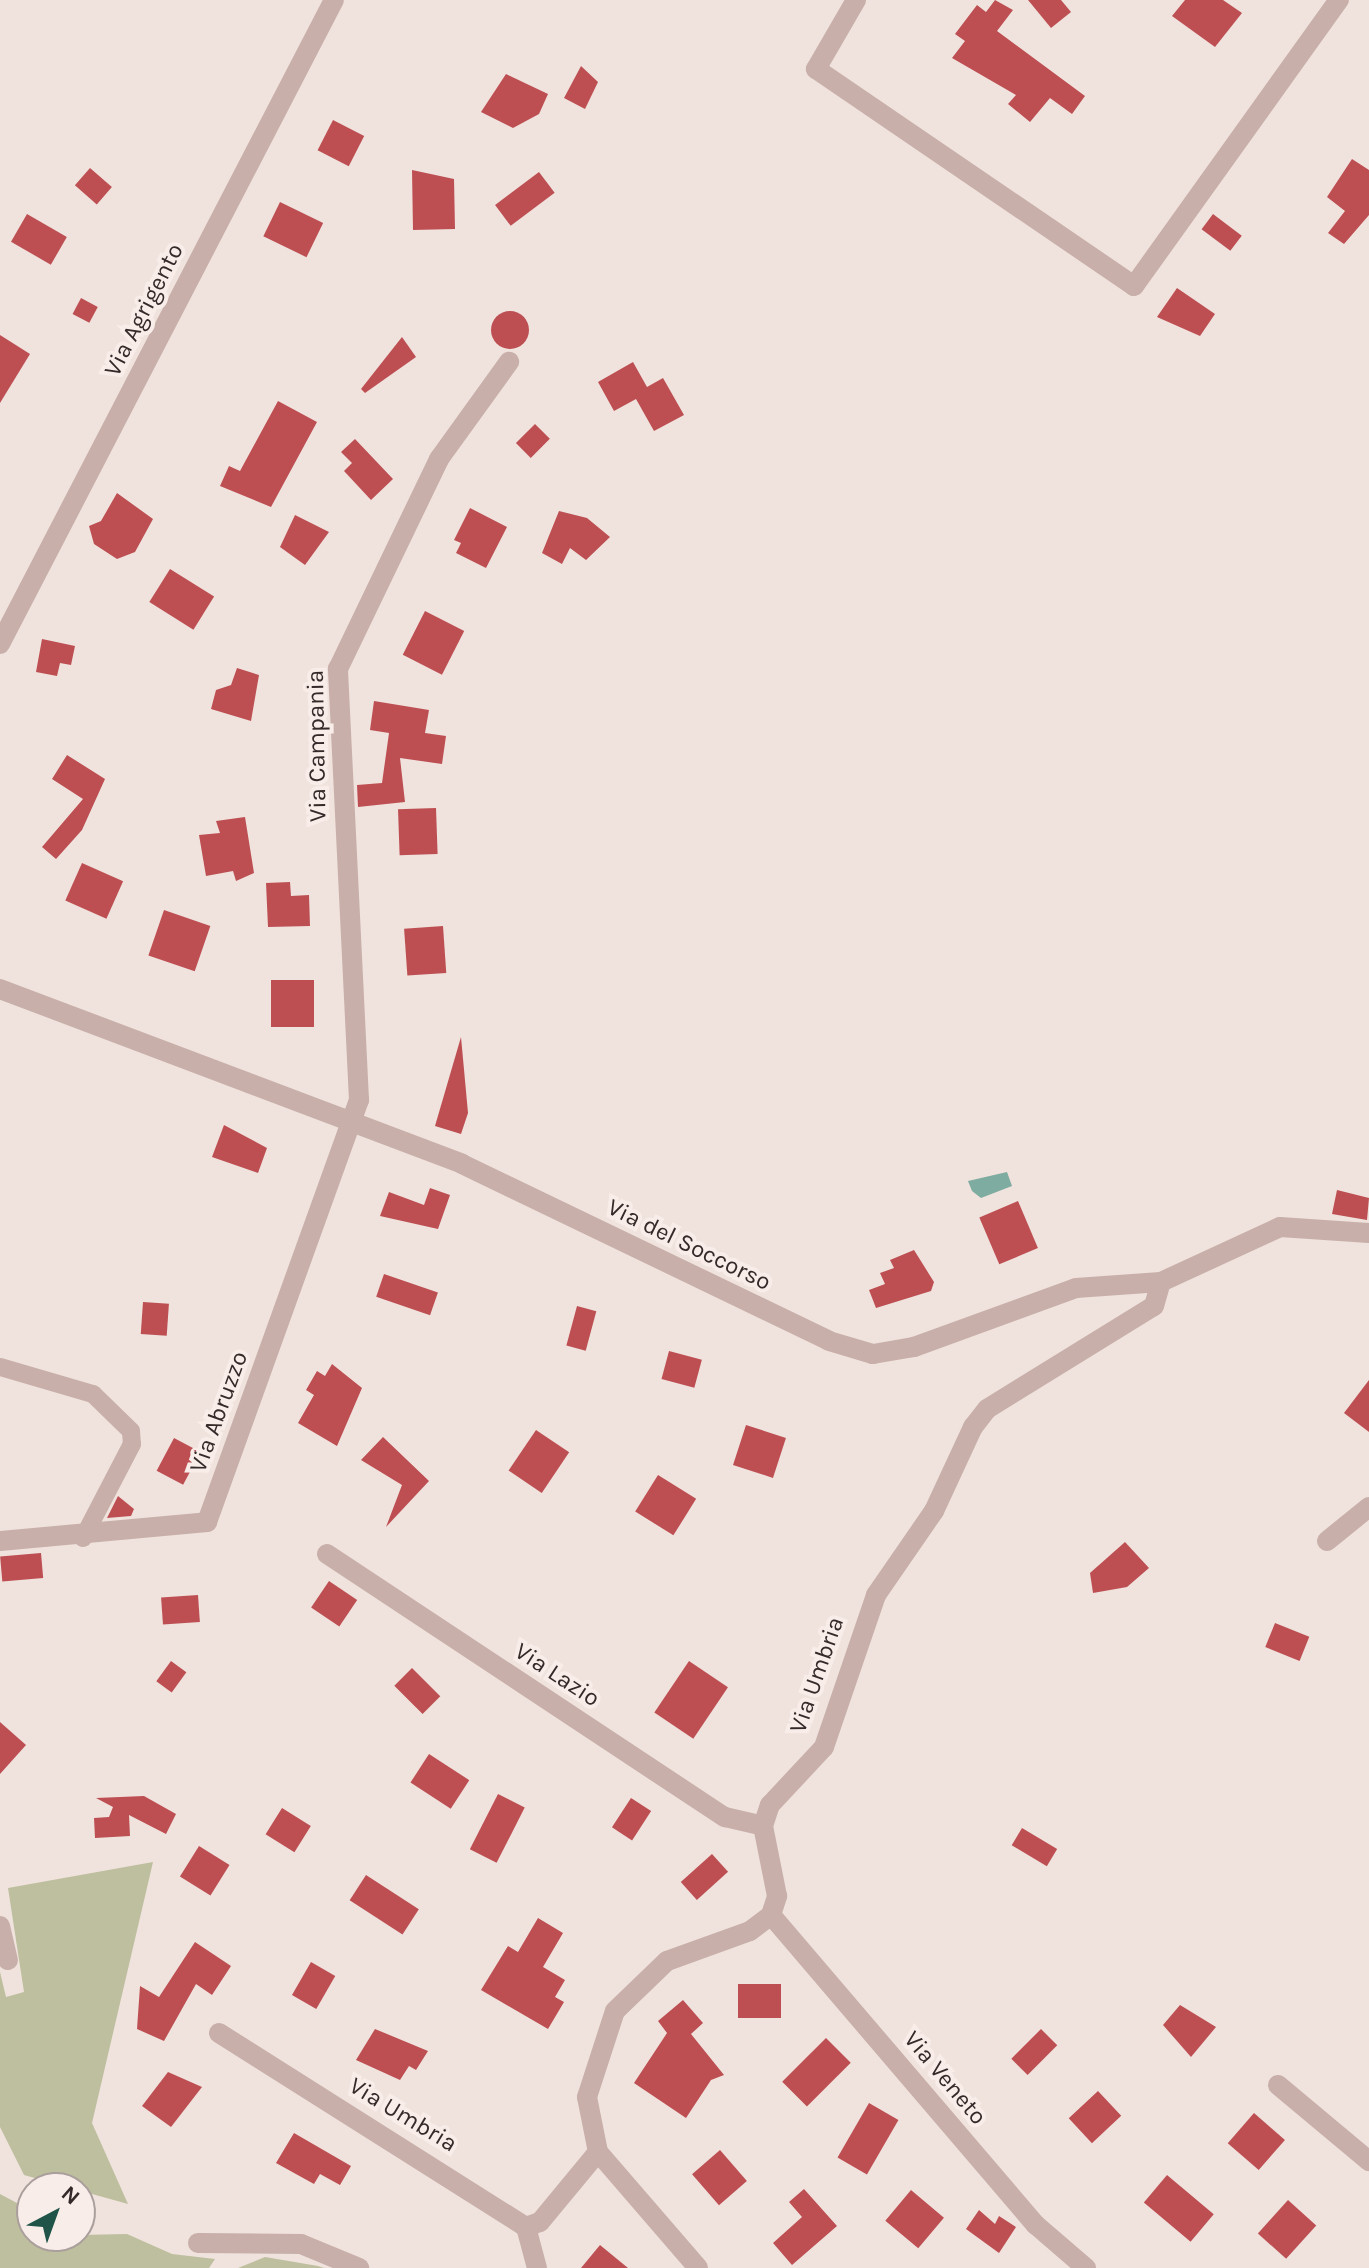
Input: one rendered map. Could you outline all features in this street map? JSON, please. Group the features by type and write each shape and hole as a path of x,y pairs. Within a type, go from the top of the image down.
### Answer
{"street":[{"name":"Via Agrigento","path":"0,644 334,0"},
{"path":"856,0 816,69 1134,286 1339,0"},
{"name":"Via Campania","path":"350,1124 359,1100 338,669 439,459 509,362"},
{"name":"Via del Soccorso","path":"0,989 462,1164 829,1341 873,1354 914,1347 1076,1288 1161,1282 1280,1227 1369,1233"},
{"name":"Via Abruzzo","path":"0,1541 83,1538 207,1522 350,1124"},
{"name":"Via Umbria","path":"763,1826 770,1805 824,1747 871,1606 934,1511 973,1427 987,1409 1154,1306 1161,1282"},
{"path":"0,1367 93,1394 131,1431 132,1444 83,1538"},
{"path":"1327,1541 1369,1507"},
{"name":"Via Lazio","path":"327,1554 725,1817 763,1826"},
{"path":"698,2268 598,2152 587,2097 615,2011 667,1961 750,1931 771,1915 777,1896 763,1826"},
{"name":"Via Veneto","path":"771,1915 1036,2225 1086,2268"},
{"path":"0,1926 8,1960"},
{"name":"Via Umbria","path":"219,2033 526,2227"},
{"path":"1278,2085 1369,2161"},
{"path":"537,2268 526,2227 585,2175 598,2152"},
{"path":"198,2243 301,2244 359,2268"}],"green space":[{"path":"153,1862 92,2123 128,2204 96,2195 96,2172 22,2172 0,2127 0,1972 6,1997 24,1992 8,1888"},
{"path":"0,2194 16,2202 16,2252 96,2252 96,2235 127,2234 172,2254 215,2259 209,2268 0,2268"},
{"path":"265,2257 318,2266 324,2268 238,2268"}],"water":[{"path":"1007,1172 1012,1186 981,1198 972,1191 968,1181"}],"building":[{"path":"995,0 1013,10 997,31 1085,96 1072,114 1050,98 1030,122 1008,104 1016,95 952,58 965,41 955,34 977,5 986,12"},
{"path":"1028,0 1061,0 1071,12 1051,28"},
{"path":"1185,0 1223,0 1242,13 1215,47 1172,16"},
{"path":"581,66 598,82 585,109 564,98"},
{"path":"506,74 548,94 539,114 513,128 481,112"},
{"path":"333,120 364,136 349,166 318,150"},
{"path":"1352,159 1369,170 1369,215 1344,244 1328,233 1345,211 1327,197"},
{"path":"90,168 112,187 97,204 75,185"},
{"path":"412,170 454,179 455,229 413,230"},
{"path":"539,172 555,193 511,226 495,205"},
{"path":"280,202 323,223 306,257 263,236"},
{"path":"27,214 67,237 51,265 11,242"},
{"path":"1213,214 1242,236 1230,251 1202,229"},
{"path":"1177,288 1215,314 1200,336 1157,317"},
{"path":"81,298 98,307 89,323 73,314"},
{"path":"510,311 523,317 529,330 523,343 510,349 497,343 491,330 497,317"},
{"path":"0,335 30,354 0,403"},
{"path":"402,337 416,357 365,393 361,389"},
{"path":"633,362 647,387 663,378 684,415 654,431 636,399 614,411 598,382"},
{"path":"278,401 317,422 271,507 220,486 229,466 240,471"},
{"path":"535,424 550,439 531,458 516,443"},
{"path":"355,439 393,479 371,500 344,471 352,463 341,452"},
{"path":"117,493 153,519 135,552 117,559 94,544 89,526 101,521"},
{"path":"470,508 507,527 486,568 456,553 461,543 454,540"},
{"path":"559,511 587,518 610,537 586,560 570,548 562,564 542,553"},
{"path":"295,515 329,532 305,565 280,547"},
{"path":"170,569 214,597 193,630 149,602"},
{"path":"425,611 464,631 442,675 403,655"},
{"path":"42,639 75,646 71,665 60,663 57,676 36,672"},
{"path":"237,668 259,675 251,721 211,709 216,690 231,685"},
{"path":"374,701 429,710 425,733 446,736 442,764 400,758 405,802 358,807 357,785 382,783 389,733 370,730"},
{"path":"67,755 105,779 82,830 56,859 42,847 83,799 52,779"},
{"path":"436,808 438,854 400,855 398,809"},
{"path":"245,817 254,873 236,881 233,871 206,876 199,835 220,833 216,821"},
{"path":"82,863 123,881 106,919 65,900"},
{"path":"290,882 291,896 309,895 310,926 268,927 266,883"},
{"path":"164,910 210,926 195,971 148,955"},
{"path":"443,926 446,973 407,976 404,929"},
{"path":"271,980 314,980 314,1027 271,1027"},
{"path":"461,1037 468,1113 461,1134 435,1126"},
{"path":"224,1125 267,1148 258,1173 212,1157"},
{"path":"430,1188 450,1195 438,1229 380,1216 389,1192 424,1205"},
{"path":"1337,1190 1369,1198 1367,1220 1332,1214"},
{"path":"1018,1201 1038,1248 999,1264 979,1217"},
{"path":"914,1250 934,1282 931,1291 876,1308 869,1290 885,1284 880,1273 894,1268 890,1260"},
{"path":"384,1274 438,1293 430,1315 376,1297"},
{"path":"143,1302 169,1304 167,1336 141,1334"},
{"path":"577,1306 596,1311 586,1351 566,1346"},
{"path":"669,1351 702,1360 694,1388 661,1379"},
{"path":"332,1364 362,1388 337,1446 298,1423 314,1395 306,1390 317,1371 325,1376"},
{"path":"1369,1380 1369,1432 1344,1413"},
{"path":"746,1425 786,1438 773,1478 733,1465"},
{"path":"536,1430 569,1452 542,1493 509,1471"},
{"path":"383,1437 429,1481 386,1527 402,1485 361,1460"},
{"path":"174,1438 200,1452 183,1485 157,1471"},
{"path":"658,1475 696,1499 673,1535 635,1511"},
{"path":"118,1496 134,1509 131,1516 107,1518"},
{"path":"1125,1542 1149,1568 1127,1587 1093,1593 1090,1573"},
{"path":"41,1553 43,1578 2,1581 0,1557"},
{"path":"329,1581 357,1600 339,1627 311,1608"},
{"path":"198,1595 200,1622 163,1625 161,1598"},
{"path":"1275,1623 1309,1637 1300,1661 1265,1647"},
{"path":"171,1661 186,1672 172,1692 156,1681"},
{"path":"689,1661 728,1687 693,1739 654,1712"},
{"path":"412,1668 440,1696 423,1714 394,1686"},
{"path":"0,1722 26,1745 0,1774"},
{"path":"429,1754 469,1780 451,1809 410,1783"},
{"path":"498,1794 525,1808 497,1863 470,1849"},
{"path":"144,1796 176,1814 166,1834 129,1815 130,1836 95,1838 94,1818 109,1817 113,1807 96,1798"},
{"path":"631,1798 651,1811 632,1840 612,1827"},
{"path":"282,1808 311,1826 294,1852 266,1834"},
{"path":"1022,1828 1057,1849 1047,1866 1012,1845"},
{"path":"199,1846 230,1865 210,1896 180,1877"},
{"path":"712,1854 728,1872 697,1900 681,1882"},
{"path":"366,1875 419,1909 402,1934 350,1900"},
{"path":"538,1918 563,1933 543,1967 565,1980 555,1997 564,2002 548,2029 481,1990 508,1946 518,1952"},
{"path":"195,1942 231,1966 212,1995 196,1984 164,2041 137,2029 140,1986 159,1997"},
{"path":"311,1962 335,1976 316,2009 292,1995"},
{"path":"738,1984 781,1984 781,2018 738,2018"},
{"path":"683,2000 703,2023 691,2034 724,2075 711,2080 686,2118 634,2083 667,2033 658,2021"},
{"path":"1180,2005 1216,2027 1191,2057 1163,2025"},
{"path":"375,2029 428,2051 416,2070 409,2066 400,2080 356,2060"},
{"path":"1041,2029 1057,2045 1028,2075 1011,2059"},
{"path":"826,2038 851,2063 807,2107 782,2082"},
{"path":"168,2072 202,2087 171,2127 142,2106"},
{"path":"1098,2091 1121,2116 1092,2143 1069,2118"},
{"path":"869,2103 898,2120 867,2175 838,2158"},
{"path":"1254,2113 1285,2140 1259,2170 1228,2143"},
{"path":"294,2133 351,2166 340,2185 320,2174 314,2184 276,2163"},
{"path":"720,2150 747,2181 719,2205 692,2174"},
{"path":"1167,2175 1214,2214 1191,2242 1144,2203"},
{"path":"804,2189 837,2226 792,2265 773,2243 802,2217 789,2202"},
{"path":"911,2190 944,2218 918,2248 885,2221"},
{"path":"1288,2200 1316,2225 1286,2259 1258,2233"},
{"path":"979,2210 995,2224 999,2216 1016,2227 999,2253 966,2229"},
{"path":"600,2245 628,2268 581,2268"}]}
